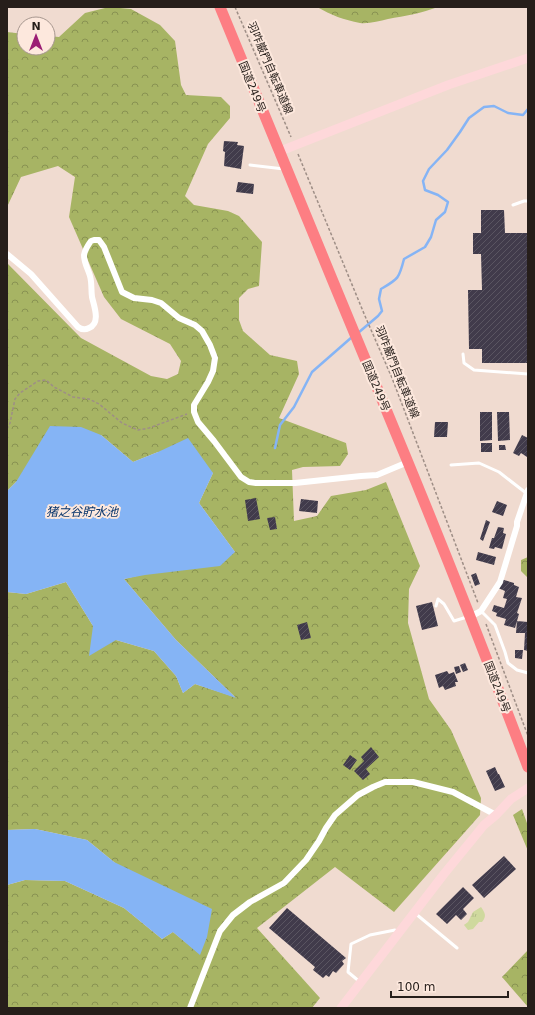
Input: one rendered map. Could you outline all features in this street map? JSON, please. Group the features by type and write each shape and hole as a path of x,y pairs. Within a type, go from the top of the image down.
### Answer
{"highway":[{"name":"国道249号","path":"220,7 278,152 408,462 528,767"}],"street":[{"path":"278,152 448,85 528,58"},
{"path":"7,254 31,274 78,327 81,329 87,329 92,327 95,322 96,311 92,298 90,276 84,254 91,241 99,240 104,247 122,292 134,298 152,300 161,303 179,318 195,325 202,331 215,358 213,371 194,405 194,412 198,422 241,477 249,482 295,483 377,475 408,462"},
{"path":"470,617 481,611 500,582 527,492"},
{"path":"190,1008 220,931 233,915 250,902 284,883 306,860 335,815 358,795 385,782 412,782 453,792 496,815"},
{"path":"341,1008 444,874 484,825 511,799 528,788"}],"lane":[{"path":"250,165 286,170"},
{"path":"513,205 528,201"},
{"path":"463,354 464,363 474,370 528,374"},
{"path":"451,465 479,463 498,472 527,492"},
{"path":"436,606 438,599 444,604 454,621 470,617"},
{"path":"481,611 495,626 506,652 508,663 517,670 528,673"},
{"path":"415,912 457,948"},
{"path":"361,983 348,972 351,944 370,935 395,930 399,933"}],"path":[{"name":"羽咋巌門自転車道線","path":"235,7 290,135"},
{"name":"羽咋巌門自転車道線","path":"296,150 392,378 478,603"},
{"path":"7,429 10,423 15,399 20,393 38,381 46,380 54,387 74,397 89,399 98,404 122,423 138,430 194,412"},
{"path":"485,621 528,736"}],"green space":[{"path":"109,7 131,9 160,25 175,41 181,85 186,95 221,97 230,106 230,118 208,144 185,196 194,205 228,211 239,216 262,242 259,286 248,289 239,298 239,320 243,331 270,355 297,361 299,374 279,418 346,443 348,454 340,466 303,467 292,470 294,521 317,516 331,496 366,490 386,482 420,566 409,589 408,623 429,699 451,730 481,798 480,815 394,912 335,867 257,928 320,998 312,1008 7,1008 7,885 25,880 65,881 124,908 162,939 173,932 200,954 114,862 87,840 35,829 7,830 7,592 26,594 66,582 93,626 116,640 154,651 176,676 183,693 195,684 235,697 176,640 124,579 235,552 199,503 213,473 158,452 133,462 101,435 16,482 7,491 7,263 81,338 151,376 167,379 178,374 181,361 170,344 121,319 104,297 69,217 75,177 58,166 21,177 7,207 7,32 16,33 16,56 56,56 56,37 59,37 85,13"},
{"path":"317,7 438,7 374,22 360,23 343,19"},
{"path":"528,557 528,578 521,571 521,560"},
{"path":"522,809 528,826 528,851 513,815"},
{"path":"481,907 485,914 484,920 479,922 473,929 468,930 464,925 468,922 473,912"},
{"path":"528,950 528,1007 502,977"}],"water":[{"name":"猪之谷貯水池","path":"50,426 81,427 101,435 133,462 188,438 213,473 199,503 235,552 220,566 124,579 176,640 236,698 195,684 183,693 176,676 154,651 116,640 89,656 93,626 66,582 26,594 7,592 7,491 16,482"},
{"path":"35,829 87,840 114,862 212,909 207,937 200,955 173,932 162,939 124,908 65,881 25,880 7,885 7,830"}],"building":[{"path":"224,141 238,142 237,145 244,146 241,169 224,166"},
{"path":"238,182 254,184 253,194 236,192"},
{"path":"481,210 504,210 505,233 527,233 528,363 482,363 482,349 469,349 468,290 482,290 481,254 473,254 473,233 481,233"},
{"path":"480,412 492,412 492,440 480,441"},
{"path":"497,412 509,412 510,440 498,441"},
{"path":"435,422 448,422 447,437 434,437"},
{"path":"522,435 528,438 527,457 521,453 519,456 513,453"},
{"path":"481,443 492,443 492,452 481,452"},
{"path":"499,445 505,445 506,450 499,450"},
{"path":"256,498 260,519 248,521 245,500"},
{"path":"301,499 318,501 317,513 299,511"},
{"path":"497,501 507,505 503,516 492,512"},
{"path":"275,517 277,529 270,530 267,518"},
{"path":"486,520 490,522 483,541 480,539"},
{"path":"498,527 504,528 503,533 506,534 502,549 495,547 494,549 489,548 492,538 494,538"},
{"path":"478,552 496,557 494,565 476,560"},
{"path":"476,573 480,584 475,586 471,575"},
{"path":"501,579 514,583 514,585 519,587 516,597 522,598 517,613 519,614 515,628 504,625 506,619 496,616 497,613 492,611 494,605 504,608 507,599 503,598 505,591 498,588"},
{"path":"432,602 438,626 422,630 416,606"},
{"path":"517,621 528,622 528,651 524,650 525,633 516,633"},
{"path":"307,622 311,638 301,640 297,625"},
{"path":"515,650 523,650 522,659 515,658"},
{"path":"465,663 468,670 463,672 460,665"},
{"path":"459,666 461,672 456,674 454,667"},
{"path":"447,671 449,674 454,672 458,682 455,682 456,686 445,690 443,686 439,688 435,675"},
{"path":"371,747 379,757 366,769 370,774 363,780 354,771 364,761 361,757"},
{"path":"350,755 357,760 350,770 343,765"},
{"path":"495,767 505,787 495,791 486,771"},
{"path":"504,856 516,869 484,898 472,885"},
{"path":"463,887 474,898 463,909 467,914 461,920 456,915 447,924 436,914"},
{"path":"287,908 346,958 342,961 344,964 336,973 333,971 329,977 326,975 323,978 313,970 315,967 269,928"}],"waterway":[{"path":"358,333 382,311 379,299 381,289 397,278 401,271 404,259 425,247 431,237 436,220 445,212 448,202 438,195 425,190 423,181 429,169 447,150 469,118 484,107 494,106 508,113 523,115 528,109"},
{"path":"275,448 280,425 294,407 312,372 352,337"}]}
